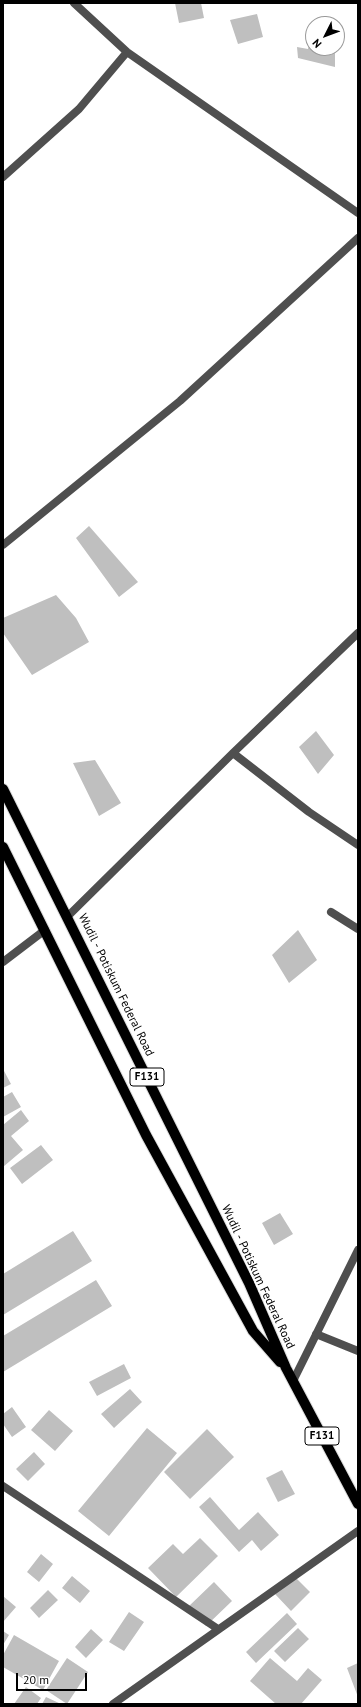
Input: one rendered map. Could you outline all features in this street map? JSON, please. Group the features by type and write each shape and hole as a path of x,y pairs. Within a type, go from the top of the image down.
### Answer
{"main road":[{"name":"Wudil - Potiskum Federal Road","path":"3,789 249,1283 286,1368 358,1504"},
{"name":"Wudil - Potiskum Federal Road","path":"3,847 146,1135 253,1331 286,1368"}],"street":[{"path":"74,3 127,52 358,213"},
{"path":"3,177 79,109 127,52"},
{"path":"3,545 180,401 358,238"},
{"path":"67,917 358,632"},
{"path":"233,753 309,812 358,845"},
{"path":"331,912 358,929"},
{"path":"3,962 45,930"},
{"path":"293,1381 358,1250"},
{"path":"316,1334 358,1351"},
{"path":"3,1486 218,1629"},
{"path":"113,1704 358,1531"}],"building":[{"path":"175,3 201,3 204,18 179,23"},
{"path":"257,14 263,37 238,44 230,20"},
{"path":"297,47 305,48 305,56 335,56 335,67 298,58"},
{"path":"89,526 138,582 119,597 76,538"},
{"path":"56,595 76,618 89,642 32,675 3,633 3,618"},
{"path":"316,731 334,755 318,774 299,747"},
{"path":"95,760 121,803 99,816 73,763"},
{"path":"298,930 317,960 289,983 272,955"},
{"path":"3,1069 11,1084 3,1088"},
{"path":"12,1092 21,1107 3,1117 3,1097"},
{"path":"21,1110 29,1121 11,1136 23,1150 3,1167 3,1125"},
{"path":"41,1145 53,1160 22,1184 10,1168"},
{"path":"280,1213 293,1234 274,1245 262,1223"},
{"path":"73,1231 92,1261 3,1315 3,1274"},
{"path":"96,1280 112,1306 3,1372 3,1336"},
{"path":"124,1364 131,1378 97,1396 89,1382"},
{"path":"130,1389 142,1402 114,1428 101,1414"},
{"path":"12,1407 26,1427 12,1437 3,1424 3,1414"},
{"path":"49,1410 73,1431 55,1451 31,1430"},
{"path":"147,1428 177,1453 109,1536 78,1511"},
{"path":"207,1429 234,1457 190,1499 164,1472"},
{"path":"34,1452 45,1464 28,1481 16,1469"},
{"path":"282,1470 295,1494 278,1502 266,1478"},
{"path":"210,1497 239,1530 258,1512 279,1535 261,1551 252,1540 239,1552 199,1507"},
{"path":"200,1538 218,1556 176,1597 148,1568 173,1544 183,1554"},
{"path":"41,1554 53,1564 39,1582 27,1572"},
{"path":"72,1576 90,1591 80,1603 62,1588"},
{"path":"294,1576 310,1592 291,1611 275,1594"},
{"path":"214,1582 232,1601 206,1626 188,1607"},
{"path":"48,1590 58,1600 39,1618 30,1608"},
{"path":"3,1596 16,1607 3,1622"},
{"path":"129,1612 144,1622 124,1651 109,1642"},
{"path":"287,1613 297,1624 256,1663 246,1652"},
{"path":"298,1628 309,1639 285,1662 274,1651"},
{"path":"91,1629 103,1640 86,1658 75,1647"},
{"path":"3,1631 9,1635 3,1645"},
{"path":"14,1635 59,1661 43,1690 3,1667 3,1655"},
{"path":"67,1658 88,1672 67,1704 46,1690"},
{"path":"270,1658 297,1681 308,1668 322,1680 301,1704 276,1704 250,1681"},
{"path":"358,1663 358,1697 347,1668"},
{"path":"26,1687 41,1698 37,1704 14,1704"},
{"path":"46,1697 61,1704 42,1704"}]}
